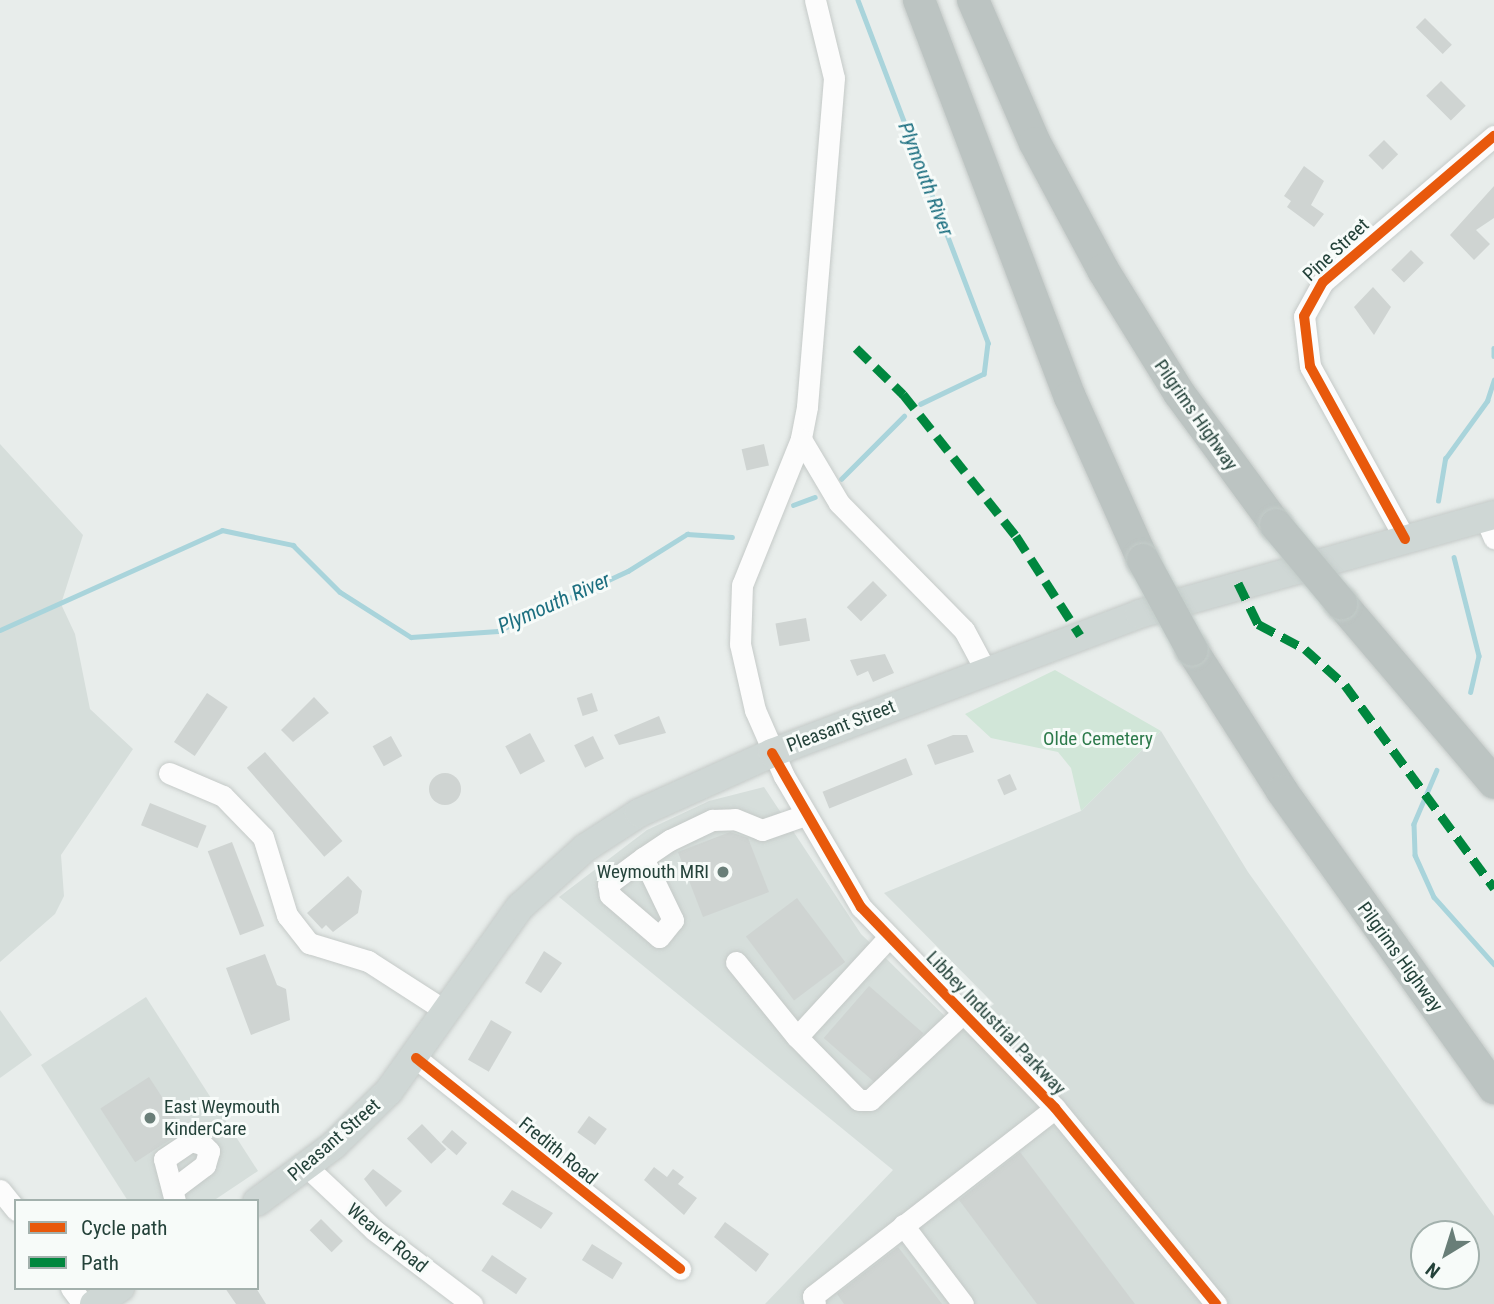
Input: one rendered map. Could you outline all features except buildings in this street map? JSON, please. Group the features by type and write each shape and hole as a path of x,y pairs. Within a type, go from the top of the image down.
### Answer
{"highway":[{"name":"Pilgrims Highway","path":"919,0 1070,397 1143,560 1192,650 1276,783 1494,1088"},
{"name":"Pilgrims Highway","path":"973,0 1035,144 1102,270 1174,385 1276,526 1494,783"}],"main road":[{"name":"Pleasant Street","path":"259,1201 307,1167 363,1119 416,1058 520,907 585,848 639,813 772,753 986,671 1212,590 1405,539 1491,523"}],"street":[{"name":"Libbey Industrial Parkway","path":"815,0 834,78 801,439 752,551 739,613 747,682 772,753 861,907 888,938 964,1012 1055,1108 1216,1304"},
{"name":"Pine Street","path":"1405,539 1310,366 1304,316 1322,282 1494,136"},
{"path":"801,439 839,503 964,630 986,671"},
{"path":"169,773 222,796 257,829 276,864 287,915 309,943 368,961 447,1012"},
{"path":"643,858 712,820 734,819 762,830 805,814"},
{"path":"797,1037 888,938"},
{"path":"736,962 797,1037 859,1100 870,1100 964,1012"},
{"name":"Fredith Road","path":"416,1058 680,1269"},
{"path":"815,1304 813,1296 1055,1108"},
{"name":"Weaver Road","path":"307,1167 374,1230 471,1304"},
{"path":"0,1190 14,1208"},
{"path":"903,1225 963,1304"},
{"path":"76,1290 101,1300"}],"shaded area":[{"path":"0,444 83,535 61,604 75,634 90,709 133,749 61,855 64,896 55,914 0,962"},
{"path":"1161,731 1248,872 1494,1216 1494,1304 765,1304 893,1170 559,897 647,830 709,801 764,787 861,934 958,1029 994,1004 884,893 1081,811"},
{"name":"East Weymouth KinderCare","path":"146,997 258,1171 216,1199 127,1199 41,1065"},
{"path":"0,1010 32,1055 0,1078"}],"green space":[{"name":"Olde Cemetery","path":"1055,670 1161,731 1081,811 1071,768 1058,752 991,738 965,714"}],"waterway":[{"name":"Plymouth River","path":"858,0 988,343 984,374 921,404"},
{"path":"1494,348 1494,356"},
{"path":"1438,501 1445,459 1487,401 1494,380"},
{"name":"Plymouth River","path":"841,479 904,416"},
{"name":"Plymouth River","path":"793,505 815,497"},
{"name":"Plymouth River","path":"0,630 222,530 293,545 340,592 411,637 498,631 628,571 687,534 732,537"},
{"path":"1454,557 1479,656 1471,692"},
{"path":"1437,770 1414,824 1415,855 1434,897 1494,964"}],"marked path":[{"path":"856,348 903,394 1016,536 1080,635"},
{"path":"1238,583 1258,624 1305,649 1345,685 1494,888"}],"cycle path":[{"path":"1405,539 1310,366 1304,316 1323,282 1494,136"},
{"path":"772,753 861,907 1055,1108 1216,1304"},
{"path":"416,1058 680,1269"}],"place":[{"name":"Weymouth MRI","path":"723,872"},
{"name":"East Weymouth KinderCare","path":"150,1118"}]}
